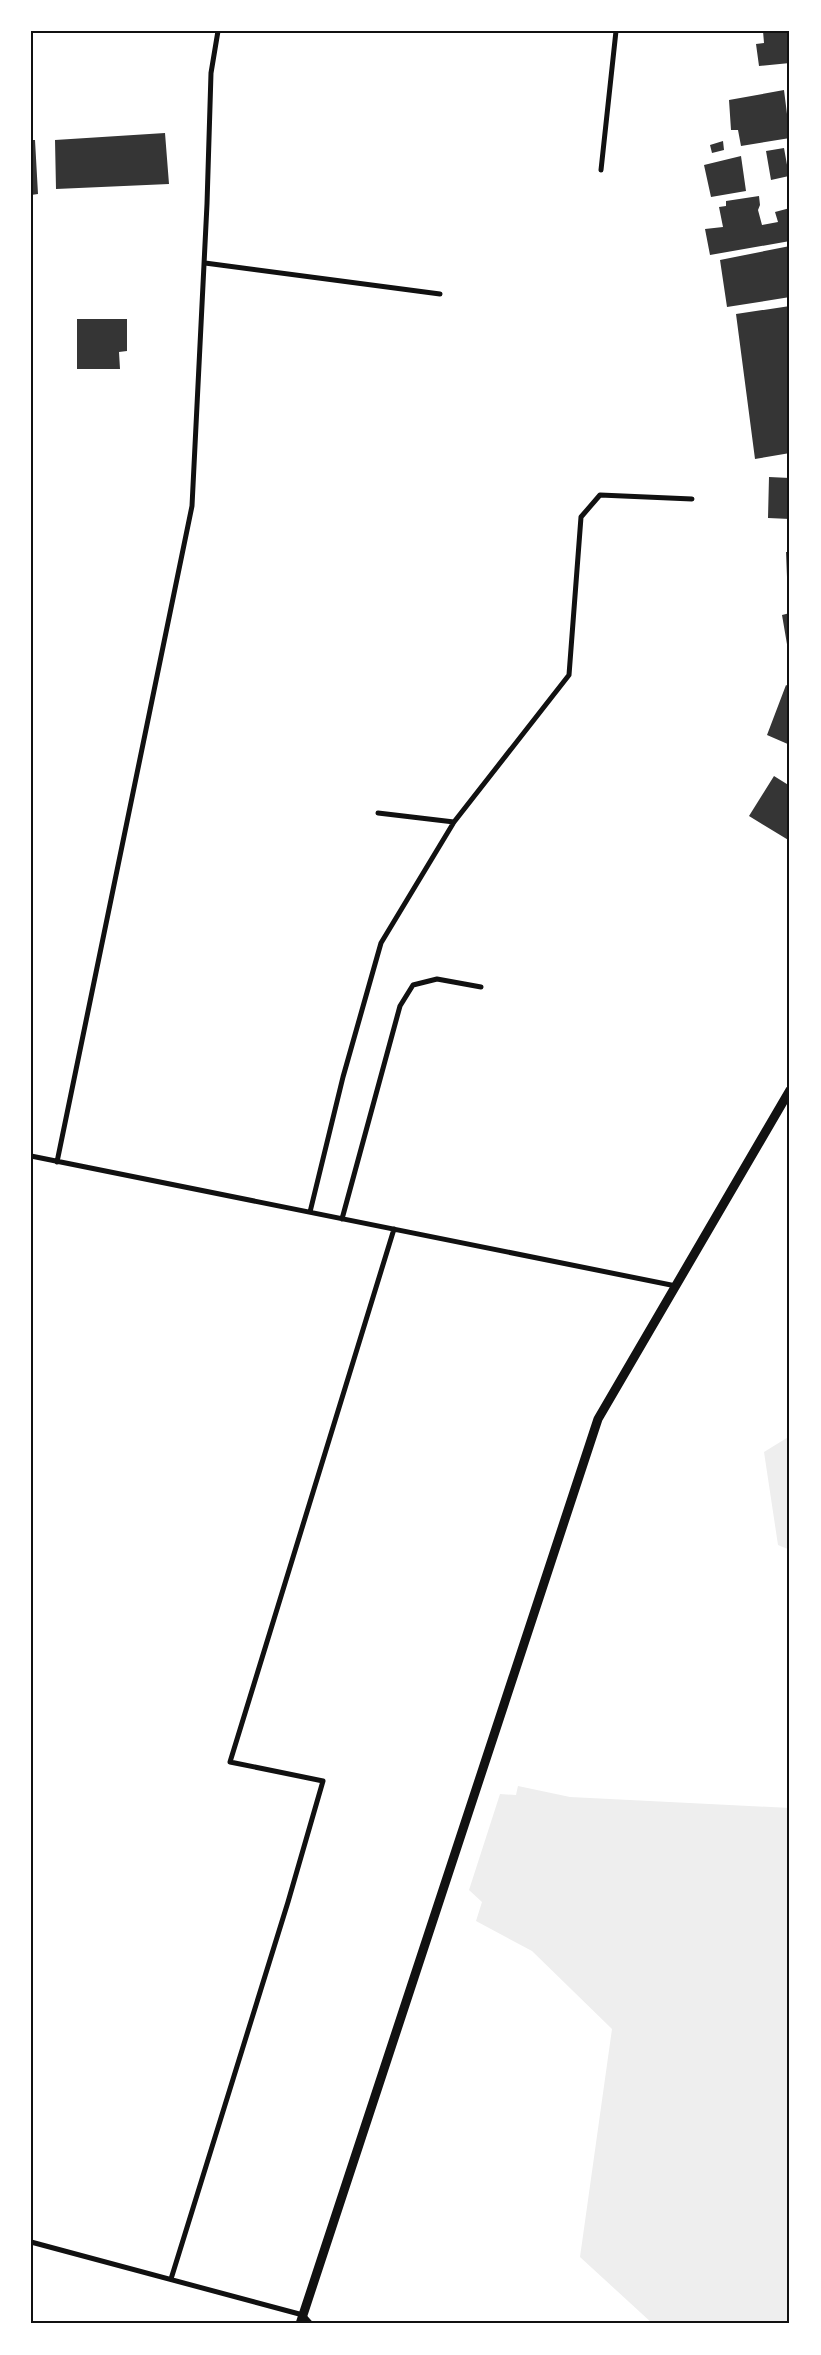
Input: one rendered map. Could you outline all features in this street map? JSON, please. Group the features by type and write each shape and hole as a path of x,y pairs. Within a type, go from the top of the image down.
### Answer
{"street":[{"path":"57,1162 192,506 205,262 211,73 218,31"},
{"path":"601,170 616,31"},
{"path":"205,262 440,294"},
{"path":"310,1212 344,1077 381,943 454,822 569,676 581,517 600,495 692,499"},
{"path":"378,812 454,822"},
{"path":"342,1219 400,1006 413,985 436,979 481,987"},
{"path":"302,2319 598,1419 790,1090"},
{"path":"31,1156 676,1286"},
{"path":"171,2279 288,1902 323,1781 230,1762 394,1229"},
{"path":"31,2242 171,2279 302,2319 312,2324"}],"shaded area":[{"path":"790,1436 790,1550 778,1545 764,1452"},
{"path":"518,1786 570,1797 790,1808 790,2324 653,2324 580,2257 612,2029 532,1951 476,1921 482,1902 469,1890 500,1794 516,1795"}],"building":[{"path":"763,31 790,31 790,63 759,66 756,44 764,43"},
{"path":"784,90 790,138 741,146 738,130 731,130 729,100"},
{"path":"165,133 169,184 56,189 55,140"},
{"path":"31,140 35,140 38,194 31,195"},
{"path":"723,141 724,150 712,153 710,145"},
{"path":"784,148 789,176 771,180 766,151"},
{"path":"741,156 746,191 711,197 704,165"},
{"path":"759,196 760,205 758,210 762,225 778,222 775,212 790,208 790,241 710,255 705,229 723,227 719,207 726,206 726,201"},
{"path":"790,246 790,297 727,307 720,260"},
{"path":"790,306 790,453 755,459 736,314"},
{"path":"77,319 127,319 127,351 119,352 120,369 77,369"},
{"path":"769,477 790,478 790,519 768,518"},
{"path":"786,552 790,552 790,602 788,602"},
{"path":"790,613 790,656 789,656 782,615"},
{"path":"786,685 790,687 790,745 767,735"},
{"path":"774,776 790,786 790,841 749,816"}]}
